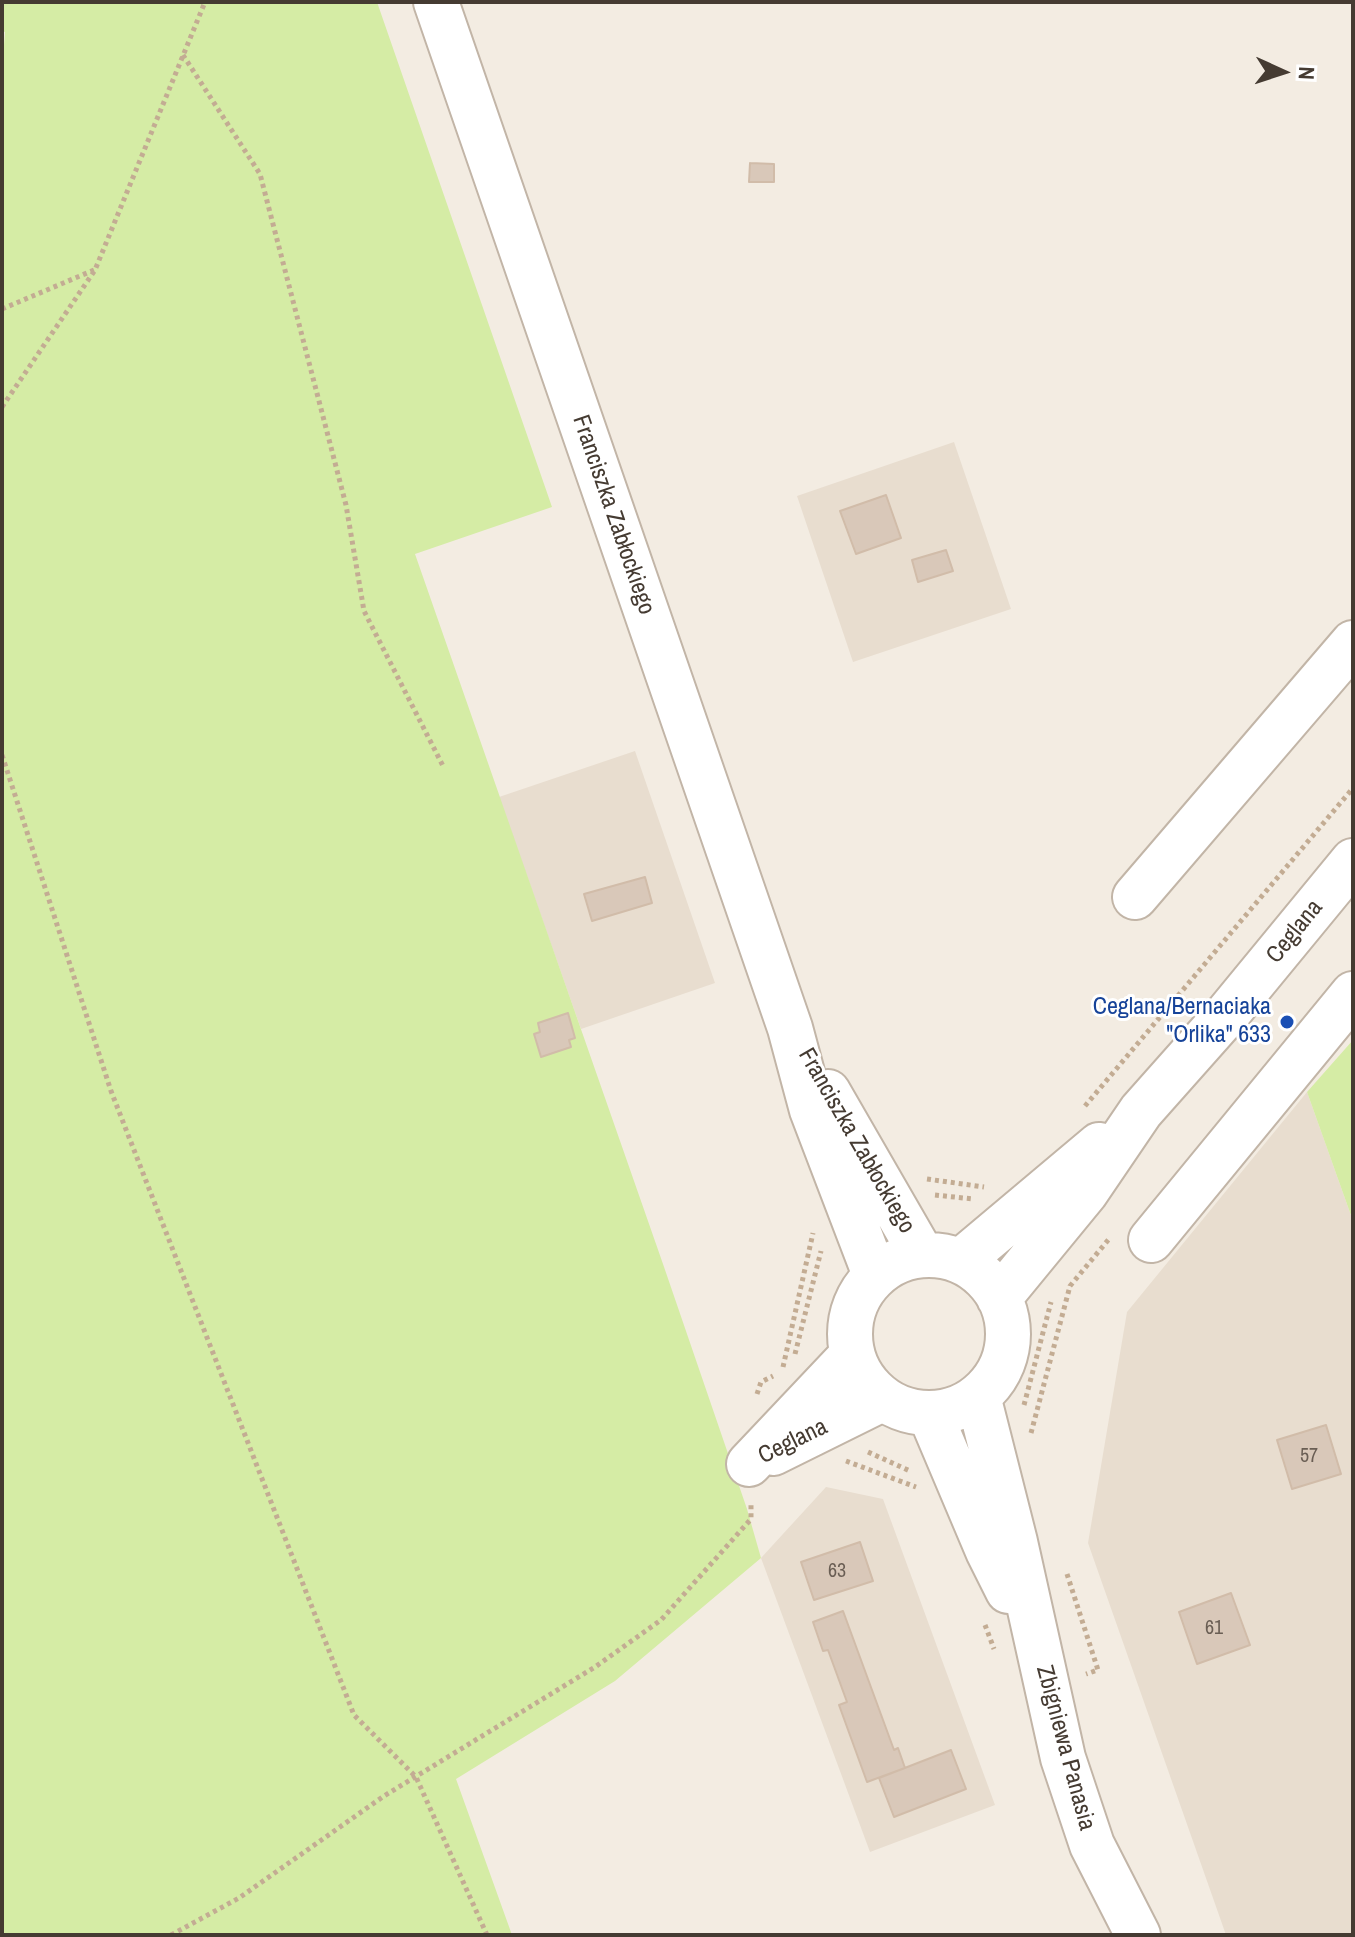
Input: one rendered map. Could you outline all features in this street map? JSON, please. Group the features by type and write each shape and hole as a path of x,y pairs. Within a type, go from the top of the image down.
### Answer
{"street":[{"name":"Franciszka Zabłockiego","path":"436,2 790,1028 812,1110 875,1275"},
{"path":"1135,897 1353,643"},
{"name":"Ceglana","path":"999,1298 1086,1192 1141,1111 1228,1013 1353,861"},
{"path":"1151,1240 1353,994"},
{"name":"Franciszka Zabłockiego","path":"790,1028 941,1258"},
{"name":"Ceglana","path":"941,1258 1141,1111"},
{"path":"941,1258 983,1276 999,1298 1007,1324 1006,1351 996,1376 978,1396 955,1409 930,1414 905,1410 882,1399 863,1379 852,1355 850,1326 857,1298 875,1275 896,1261 941,1258"},
{"name":"Ceglana","path":"749,1464 810,1419 852,1355"},
{"name":"Zbigniewa Panasia","path":"978,1396 1050,1665 1063,1758 1092,1845 1138,1935"},
{"name":"Ceglana","path":"810,1419 882,1399"},
{"name":"Zbigniewa Panasia","path":"930,1414 988,1551 1050,1665"}],"path":[{"path":"2,407 95,270 205,2"},
{"path":"183,55 260,174 346,505 364,611 443,766"},
{"path":"2,309 95,270"},
{"path":"2,755 111,1091 354,1715 416,1777 487,1935"},
{"path":"1082,1108 1353,788"},
{"path":"926,1179 997,1189"},
{"path":"816,1221 785,1350 782,1382 840,1458 929,1492"},
{"path":"1021,1417 1052,1298"},
{"path":"171,1935 239,1898 384,1796 595,1667 661,1620 751,1519 749,1464"},
{"path":"981,1616 1050,1665 1098,1670"}],"shaded area":[{"path":"954,442 1011,609 853,662 797,496"},
{"path":"635,751 715,983 581,1029 499,797"},
{"path":"1307,1092 1353,1221 1353,1935 1226,1935 1088,1543 1127,1312"},
{"path":"826,1487 883,1499 995,1805 870,1852 761,1558"}],"green space":[{"path":"2,2 377,2 552,507 415,554 663,1264 761,1558 615,1681 456,1779 512,1935 2,1935 2,71 5,32 2,31"},
{"path":"1353,1040 1353,1221 1307,1092"}],"building":[{"path":"750,163 774,164 774,182 749,182"},
{"path":"886,495 901,538 856,554 840,511"},
{"path":"946,550 953,571 918,582 912,560"},
{"path":"645,877 652,903 592,921 584,894"},
{"path":"568,1013 575,1038 569,1040 571,1047 541,1057 534,1034 540,1032 538,1023"},
{"path":"1326,1425 1341,1474 1292,1489 1277,1440"},
{"path":"860,1542 873,1581 814,1600 801,1562"},
{"path":"1231,1593 1250,1645 1197,1664 1179,1612"},
{"path":"843,1611 894,1750 898,1748 905,1768 867,1782 839,1705 847,1702 828,1650 823,1651 813,1622"},
{"path":"951,1750 966,1789 894,1817 879,1778"}],"place":[{"name":"Ceglana/Bernaciaka \"Orlika\" 633","path":"1287,1022"}]}
